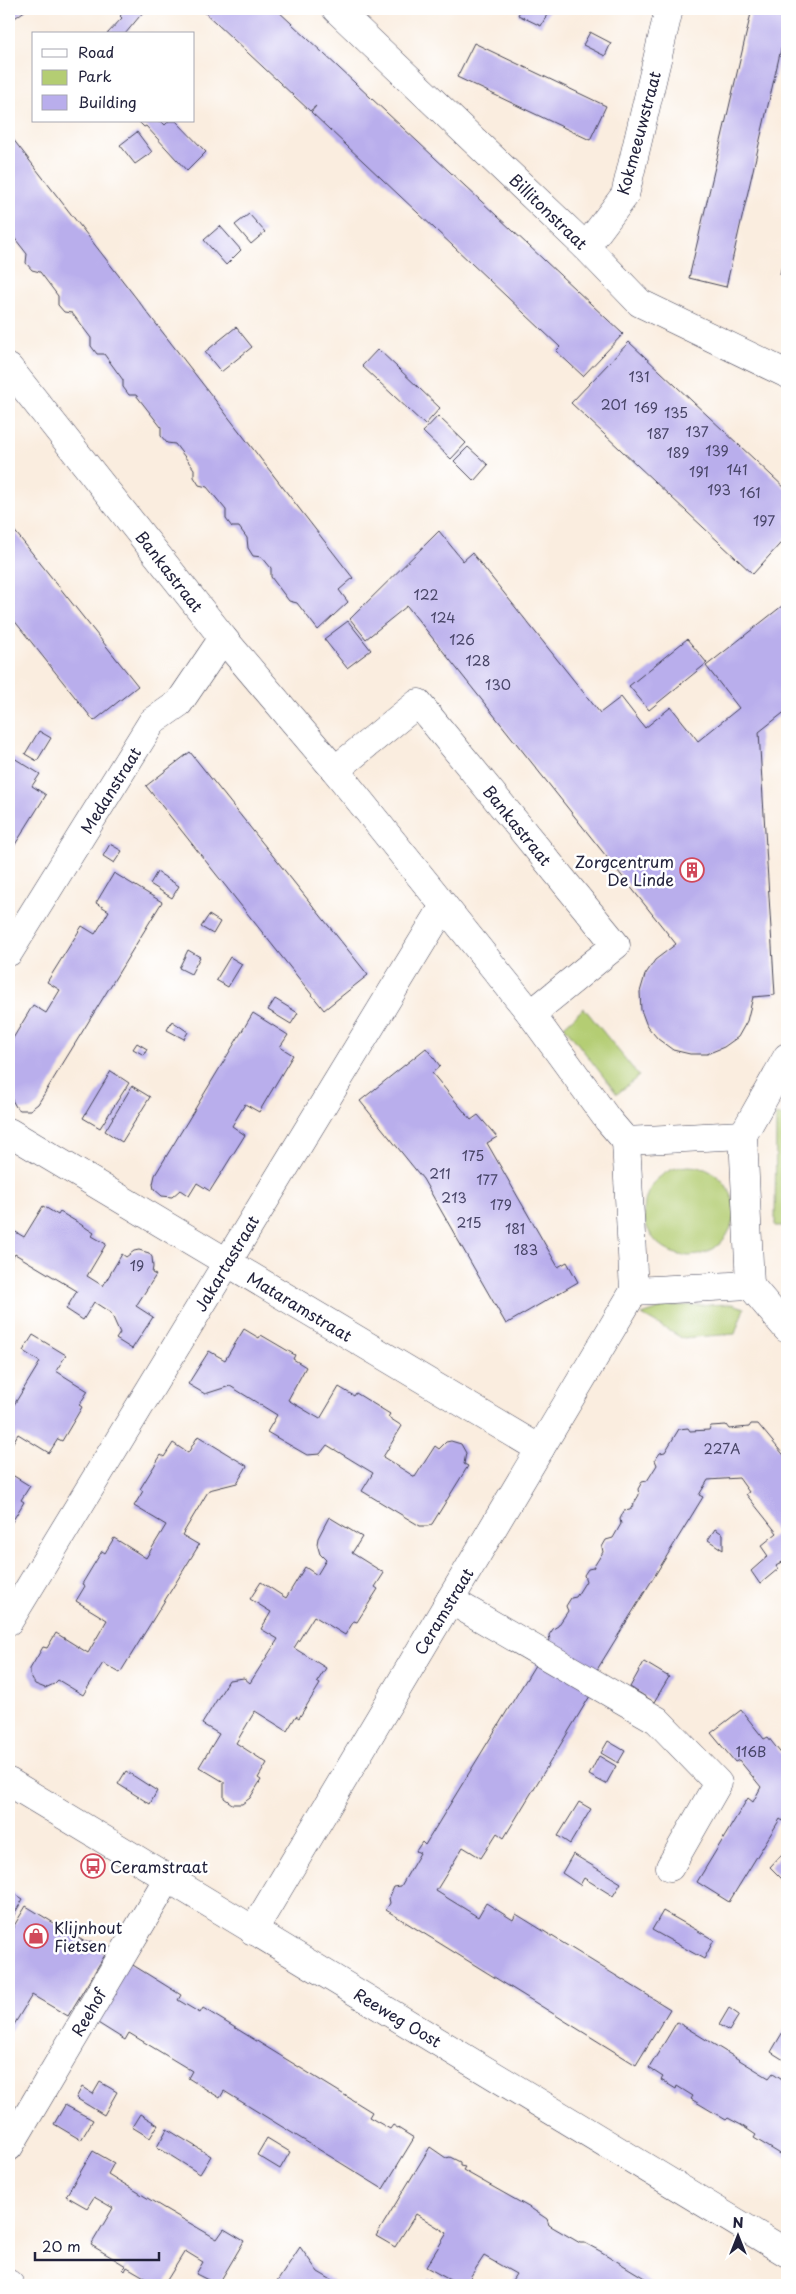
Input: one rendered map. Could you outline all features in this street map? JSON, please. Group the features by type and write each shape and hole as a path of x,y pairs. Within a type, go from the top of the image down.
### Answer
{"street":[{"name":"Billitonstraat","path":"336,9 586,247 640,303 787,374"},
{"name":"Kokmeeuwstraat","path":"586,247 625,195 669,9"},
{"name":"Bankastraat","path":"9,368 223,638 335,770 532,1014 608,1120 626,1141"},
{"name":"Medanstraat","path":"9,952 152,722 179,703 223,638"},
{"name":"Bankastraat","path":"335,770 418,703 616,945 532,1014"},
{"name":"Jakartastraat","path":"9,1621 444,906"},
{"path":"787,1057 743,1135 750,1285 787,1329"},
{"name":"Mataramstraat","path":"9,1132 540,1449"},
{"path":"743,1135 626,1141 634,1291 750,1285"},
{"name":"Ceramstraat","path":"253,1931 634,1291"},
{"path":"450,1600 657,1720 718,1783 670,1867"},
{"name":"Reeweg Oost","path":"9,1782 787,2253"},
{"name":"Reehof","path":"9,2147 168,1878"}],"green space":[{"path":"584,1008 639,1076 617,1094 564,1026"},
{"path":"776,1115 787,1118 786,1226 775,1226"},
{"path":"689,1166 706,1169 721,1179 731,1194 734,1211 731,1228 721,1243 706,1253 689,1256 672,1253 657,1243 647,1228 644,1211 647,1194 657,1179 672,1169"},
{"path":"732,1304 744,1308 735,1334 682,1338 642,1315 668,1306"}],"building":[{"path":"9,9 25,9 26,10 9,22"},
{"path":"127,9 142,9 144,11 127,32 109,32 122,18 120,16"},
{"path":"201,9 276,9 623,334 583,376 556,351 560,347 311,112 316,106 310,111"},
{"path":"521,9 544,9 549,11 541,26 518,15"},
{"path":"752,9 787,9 787,23 726,287 689,278"},
{"path":"590,32 611,43 605,56 583,45"},
{"path":"474,43 606,106 590,140 457,77"},
{"path":"139,122 162,122 165,125 168,122 177,122 206,152 187,171 146,126 144,127"},
{"path":"137,132 152,152 135,164 120,145"},
{"path":"9,134 353,578 339,590 348,602 318,630 297,603 289,601 271,577 271,568 262,557 253,556 248,548 247,538 239,527 232,527 226,519 226,510 207,487 199,485 194,477 194,469 175,444 167,443 161,436 161,427 136,395 129,395 123,387 123,380 104,354 97,354 91,346 91,338 72,313 64,312 58,305 58,296 40,272 32,270 26,263 27,254 9,231"},
{"path":"249,214 265,232 251,244 235,225"},
{"path":"220,226 241,250 226,265 204,240"},
{"path":"785,251 787,251 787,276 780,274"},
{"path":"236,327 252,347 221,372 205,352"},
{"path":"629,342 787,490 787,536 753,574 571,403"},
{"path":"378,349 440,408 425,425 362,366"},
{"path":"438,416 466,443 451,459 423,432"},
{"path":"468,447 488,465 474,481 454,461"},
{"path":"9,524 138,686 94,721 9,614"},
{"name":"Zorgcentrum De Linde","path":"439,531 463,561 472,553 600,713 621,697 645,728 671,707 698,741 739,708 706,666 787,602 787,710 759,732 775,995 753,997 747,1021 738,1037 724,1047 707,1054 690,1054 673,1050 658,1039 647,1026 641,1010 640,992 645,975 655,960 676,944 407,606 366,639 350,619"},
{"path":"348,621 371,650 347,668 324,639"},
{"path":"687,639 707,663 649,710 629,686"},
{"path":"39,731 51,738 37,761 25,754"},
{"path":"190,752 368,975 324,1010 146,786"},
{"path":"9,755 40,774 32,786 46,795 11,851 9,850"},
{"path":"110,844 122,851 114,863 103,856"},
{"path":"157,872 179,886 172,898 150,884"},
{"path":"114,873 162,902 38,1104 30,1110 20,1110 11,1098 13,1088 9,1085 9,1075 12,1070 9,1068 9,1045 33,1005 46,1013 60,990 47,982 82,926 95,934 102,923 109,911 96,903"},
{"path":"209,915 220,922 213,934 201,927"},
{"path":"188,950 200,957 191,974 179,968"},
{"path":"230,957 242,964 228,987 216,980"},
{"path":"275,999 298,1013 291,1024 268,1010"},
{"path":"253,1013 288,1035 280,1047 293,1055 259,1112 245,1104 232,1126 245,1135 210,1191 197,1183 189,1196 180,1190 172,1197 162,1196 154,1189 155,1175"},
{"path":"172,1021 188,1032 184,1039 167,1030"},
{"path":"137,1043 147,1049 144,1055 133,1049"},
{"path":"426,1048 440,1066 432,1073 471,1120 478,1115 497,1137 487,1143 558,1267 567,1262 578,1282 506,1324 423,1179 360,1101"},
{"path":"111,1071 129,1083 100,1128 83,1118"},
{"path":"132,1086 150,1097 122,1142 105,1131"},
{"path":"43,1206 58,1215 60,1212 77,1222 94,1233 92,1236 106,1244 87,1276 103,1286 122,1254 126,1257 139,1250 149,1253 152,1257 152,1273 156,1275 136,1306 153,1317 132,1349 116,1339 120,1333 111,1313 94,1302 83,1320 66,1309 77,1291 15,1254 9,1264 9,1228 24,1237"},
{"path":"244,1329 259,1338 261,1335 295,1355 293,1359 306,1367 288,1400 320,1419 339,1387 354,1396 356,1393 390,1414 388,1417 402,1426 383,1457 415,1477 435,1446 439,1449 446,1442 451,1441 461,1444 466,1453 464,1464 468,1466 432,1524 420,1526 362,1491 373,1473 327,1445 320,1454 307,1455 267,1432 277,1415 230,1386 205,1394 188,1384 209,1351 225,1360"},
{"path":"33,1335 66,1355 56,1371 88,1391 79,1405 82,1407 62,1441 58,1439 49,1453 18,1434 9,1449 9,1413 40,1362 23,1351"},
{"path":"751,1424 758,1424 787,1459 787,1559 776,1566 778,1569 760,1584 751,1571 768,1556 761,1546 777,1533 746,1494 749,1492 739,1478 708,1480 699,1495 703,1497 595,1673 547,1644 550,1640 549,1635 568,1611 566,1606 571,1598 576,1597 586,1581 584,1575 588,1569 593,1568 603,1552 602,1547 606,1540 613,1538 621,1524 620,1519 624,1511 630,1510 639,1495 638,1489 642,1482 647,1481 657,1465 655,1460 660,1453 665,1452 679,1429 688,1428 690,1431 709,1430 711,1426 726,1425 729,1429 749,1427"},
{"path":"198,1436 247,1466 237,1483 209,1490 182,1535 199,1545 120,1673 103,1663 83,1695 58,1680 45,1688 35,1684 30,1675 30,1669 43,1647 47,1648 56,1633 88,1653 107,1620 76,1601 85,1586 82,1584 102,1551 105,1553 114,1538 146,1558 166,1525 134,1506 143,1491 140,1489 161,1455 164,1457 173,1443 188,1453"},
{"path":"9,1473 30,1486 21,1500 24,1502 9,1527"},
{"path":"329,1517 362,1537 352,1553 384,1573 375,1587 378,1589 357,1622 354,1621 345,1635 314,1616 294,1648 326,1668 317,1682 320,1684 299,1718 296,1716 287,1731 255,1711 236,1743 267,1763 258,1778 261,1780 250,1798 242,1804 232,1804 224,1798 224,1782 199,1767 219,1734 202,1724 229,1680 244,1678 250,1683 278,1639 261,1629 271,1612 250,1599 261,1582 286,1598 305,1567 317,1575 326,1560 320,1554 317,1544 318,1538"},
{"path":"715,1529 723,1534 723,1550 708,1540"},
{"path":"540,1657 593,1691 504,1838 497,1833 481,1858 463,1847 436,1891 478,1917 486,1903 513,1920 516,1914 670,2009 636,2065 386,1910 394,1887 401,1886 420,1853 416,1851 422,1842 425,1845"},
{"path":"644,1662 669,1677 654,1702 630,1687"},
{"path":"741,1710 764,1739 768,1737 787,1761 787,1814 783,1821 780,1819 729,1902 697,1882 748,1798 753,1802 761,1787 739,1760 735,1762 711,1733"},
{"path":"608,1741 625,1751 618,1763 601,1753"},
{"path":"599,1756 616,1766 606,1784 589,1775"},
{"path":"126,1771 157,1791 150,1804 118,1784"},
{"path":"579,1802 591,1809 570,1844 558,1836"},
{"path":"783,1853 787,1857 787,1884 770,1867"},
{"path":"573,1854 621,1883 613,1896 584,1878 580,1885 562,1873"},
{"path":"9,1890 23,1899 9,1923"},
{"path":"26,1906 85,1942 92,1941 101,1947 101,1952 105,1955 68,2016 32,1995 9,2033 9,1934"},
{"path":"663,1911 714,1940 704,1959 652,1930"},
{"path":"128,1962 181,1995 178,2000 200,2013 203,2008 372,2112 369,2117 390,2129 393,2125 414,2138 383,2189 224,2091 220,2098 188,2078 192,2071 129,2033 125,2040 93,2020"},
{"path":"729,2008 739,2015 729,2031 719,2025"},
{"path":"677,2022 769,2078 773,2073 787,2082 787,2158 754,2138 756,2135 741,2125 728,2118 726,2120 691,2099 693,2096 677,2086 676,2089 661,2080 663,2077 649,2068"},
{"path":"787,2025 787,2062 771,2052"},
{"path":"100,2082 117,2092 104,2115 76,2098 82,2087 93,2094"},
{"path":"65,2105 93,2120 81,2140 54,2124"},
{"path":"140,2114 158,2125 150,2138 132,2127"},
{"path":"167,2129 211,2156 200,2174 157,2147"},
{"path":"267,2138 290,2152 280,2169 257,2155"},
{"path":"430,2147 446,2158 450,2157 460,2162 460,2166 465,2167 463,2170 532,2209 547,2219 549,2225 580,2243 585,2243 600,2251 656,2285 509,2285 516,2274 484,2256 465,2285 459,2285 426,2267 447,2233 416,2214 395,2247 376,2236"},
{"path":"93,2151 114,2163 108,2174 162,2207 217,2239 224,2229 244,2241 218,2285 196,2274 203,2262 185,2251 164,2285 158,2285 127,2267 125,2271 123,2269 126,2266 91,2245 113,2208 94,2197 87,2208 66,2196"},
{"path":"300,2247 318,2272 337,2283 336,2285 275,2285"},
{"path":"429,2278 441,2285 424,2285"}],"place":[{"name":"Zorgcentrum De Linde","path":"692,870"},
{"name":"Ceramstraat","path":"93,1866"},
{"name":"Klijnhout Fietsen","path":"36,1936"}]}
